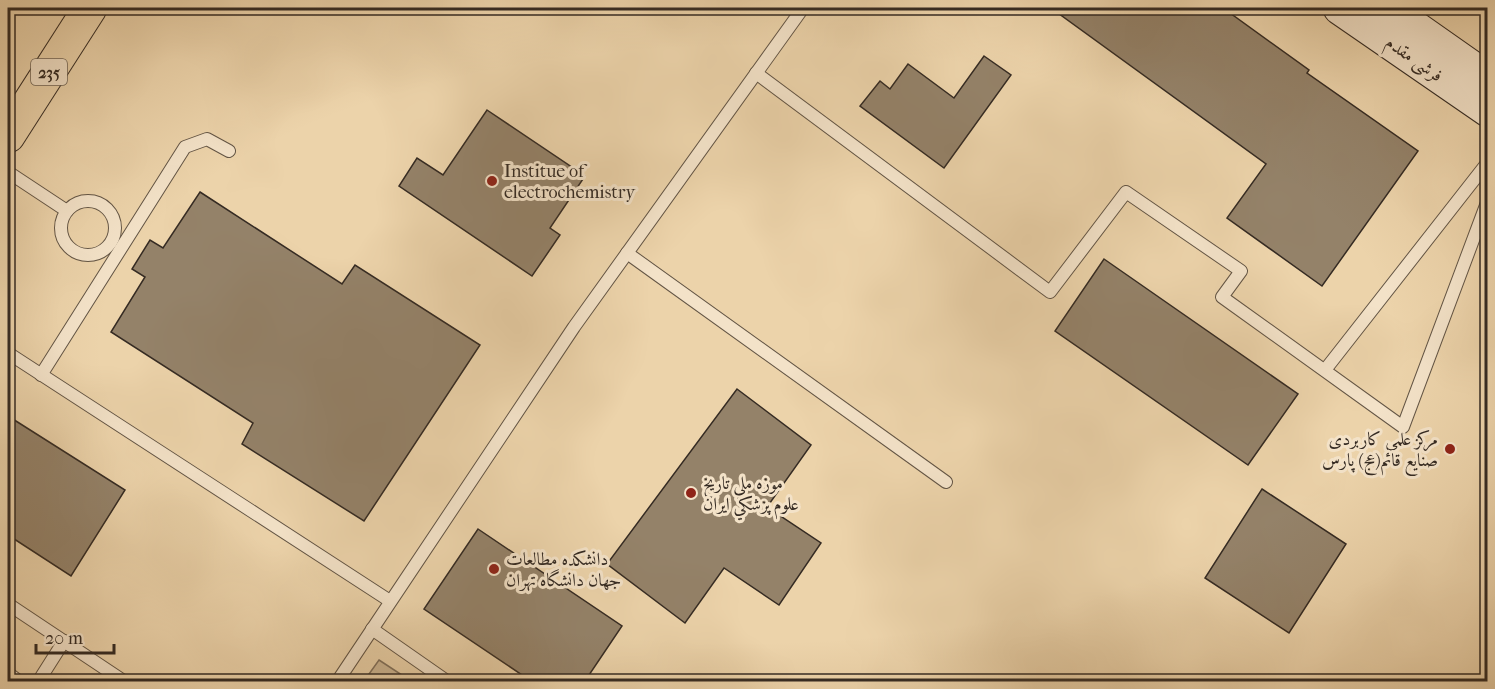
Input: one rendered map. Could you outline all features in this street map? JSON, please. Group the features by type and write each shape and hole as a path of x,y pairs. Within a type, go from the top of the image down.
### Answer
{"main road":[{"name":"235","path":"8,136 90,8"}],"street":[{"name":"فرشی مقدم","path":"1340,8 1488,110"},
{"name":"فرشی مقدم","path":"1387,8 1488,78"}],"lane":[{"path":"337,681 574,327 803,8"},
{"path":"756,73 1050,292 1126,192 1241,271 1222,297 1403,427 1488,200"},
{"path":"41,375 117,244 185,147 207,138 230,151"},
{"path":"1325,370 1488,162"},
{"path":"8,172 67,211"},
{"path":"81,202 99,203 107,208 115,224 117,244 90,255 73,250 62,236 62,219 73,205 81,202"},
{"path":"627,253 946,482"},
{"path":"8,353 390,601"},
{"path":"8,604 125,681"},
{"path":"372,629 448,681"},
{"path":"38,681 64,641"},
{"path":"8,673 20,681"}],"shaded area":[{"path":"379,660 411,681 364,681"}],"building":[{"path":"1051,8 1223,8 1309,70 1307,73 1418,151 1322,286 1227,218 1266,164"},
{"path":"984,56 1011,75 944,168 860,106 880,81 890,89 908,64 954,98"},
{"name":"Institue of electrochemistry","path":"487,110 585,176 550,228 560,235 532,276 399,186 417,158 443,175"},
{"path":"200,192 342,284 355,265 480,345 364,521 242,444 253,423 111,332 145,277 132,269 150,240 163,248"},
{"path":"1104,259 1298,394 1248,465 1055,331"},
{"path":"737,389 811,445 767,507 821,543 779,605 724,568 685,623 607,564"},
{"path":"8,416 125,490 71,576 8,535"},
{"path":"1262,489 1346,544 1289,633 1205,578"},
{"name":"دانشکده مطالعات جهان دانشگاه تهران","path":"478,529 622,626 585,681 531,681 424,609"}],"place":[{"name":"Institue of electrochemistry","path":"492,181"},
{"name":"مرکز علمی کاربردی صنایع قائم(عج) پارس","path":"1450,449"},
{"name":"موزه ملي تاريخ علوم پزشكي ايران","path":"691,493"},
{"name":"دانشکده مطالعات جهان دانشگاه تهران","path":"494,569"}]}
